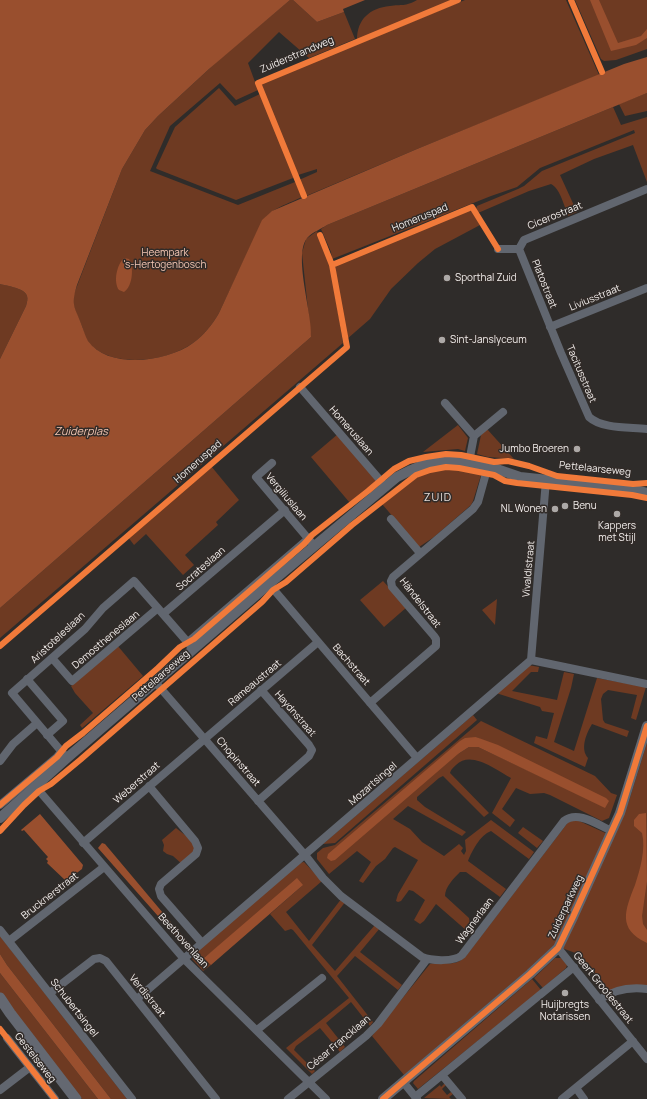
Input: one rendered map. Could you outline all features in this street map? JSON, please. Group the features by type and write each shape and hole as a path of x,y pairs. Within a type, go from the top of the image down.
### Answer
{"main road":[{"name":"Gestelseweg","path":"0,998 76,1099"},
{"name":"Gestelseweg","path":"0,1005 10,1013"}],"street":[{"name":"Cicerostraat","path":"519,249 524,240 647,189"},
{"path":"498,249 519,249"},
{"name":"Platostraat","path":"519,249 550,327"},
{"name":"Liviusstraat","path":"550,327 647,288"},
{"name":"Tacitusstraat","path":"550,327 589,417 594,422 601,425 647,429"},
{"name":"Homeruslaan","path":"300,387 386,487"},
{"path":"445,403 474,436"},
{"path":"469,462 474,436 503,412"},
{"name":"Pettelaarseweg","path":"0,818 35,786 64,755 156,683 191,646 311,543 397,478 411,470 425,464 443,461 469,462 530,473 546,480 636,490 647,493"},
{"name":"Vergiliuslaan","path":"272,463 256,477 311,543"},
{"path":"391,519 420,553 472,509 478,502 488,466"},
{"name":"Vivaldistraat","path":"531,660 546,480"},
{"name":"Pettelaarseweg","path":"636,490 647,488"},
{"name":"Socrateslaan","path":"161,611 285,510"},
{"name":"Pettelaarseweg","path":"191,646 269,584 311,543"},
{"name":"Händelstraat","path":"370,703 436,646 436,639 434,636 392,587 391,581 393,577 420,553"},
{"name":"Aristoteleslaan","path":"37,723 12,693 85,629 103,608 134,581 161,611"},
{"name":"Bachstraat","path":"269,584 417,758"},
{"path":"161,611 191,646"},
{"name":"Demostheneslaan","path":"52,658 72,682 161,611"},
{"name":"Rameaustraat","path":"204,739 318,642"},
{"path":"531,660 647,684"},
{"name":"Mozartsingel","path":"137,999 531,660"},
{"path":"27,679 63,721 47,735"},
{"name":"Chopinstraat","path":"156,683 305,855"},
{"name":"Haydnstraat","path":"258,801 309,756 312,750 262,690"},
{"path":"0,761 13,744 37,723 64,755"},
{"name":"Zuiderparkweg","path":"383,1099 404,1083 558,948 620,813 647,726"},
{"name":"Weberstraat","path":"83,843 204,739"},
{"name":"Pettelaarseweg","path":"0,805 57,757 64,755"},
{"name":"Beethovenlaan","path":"35,786 184,959 326,1099"},
{"path":"149,786 195,841 198,848 196,854 161,884 159,890 161,896 202,943"},
{"name":"Wagnerlaan","path":"427,959 453,960 462,955 564,821 568,818 577,816 612,831"},
{"path":"305,855 323,878 341,896 422,957 427,959"},
{"name":"Brucknerstraat","path":"9,941 104,867"},
{"name":"Schubertsingel","path":"0,930 132,1099"},
{"name":"Geert Grootestraat","path":"558,948 647,1059"},
{"name":"Verdistraat","path":"50,993 94,959 100,958 106,961 216,1099"},
{"name":"César Francklaan","path":"288,1099 366,1036 378,1024 427,959"},
{"path":"404,1083 416,1098 442,1075 574,968"},
{"path":"257,1030 322,978"},
{"path":"599,1000 618,990 639,988 647,989"},
{"name":"Gestelseweg","path":"7,1038 55,1099"},
{"path":"562,1099 632,1041"},
{"path":"0,1090 30,1067"},
{"path":"442,1075 462,1099"},
{"path":"576,1088 584,1099"}],"green space":[{"name":"Heempark 's-Hertogenbosch","path":"290,0 293,0 317,22 344,12 355,39 309,58 279,32 248,63 258,90 236,100 220,83 170,126 150,171 238,205 295,182 302,197 277,208 263,221 214,322 201,337 193,343 182,350 168,355 138,360 109,356 97,350 85,337 74,307 74,294 122,169 145,130 158,116 221,58"},
{"path":"417,0 453,0 357,40 359,26 371,12 383,7 406,4"},
{"path":"465,0 566,0 599,75 306,196 299,180 317,172 317,169 298,175 260,84"},
{"path":"575,0 647,0 647,49 616,60 604,61 601,59"},
{"path":"219,88 235,106 260,94 293,174 293,178 236,200 156,168 175,127"},
{"path":"647,93 647,111 625,116 619,104"},
{"path":"613,107 621,125 647,117 647,182 633,145 594,159 560,175 577,212 568,216 560,194 551,184 529,191 478,213 476,209 477,206 524,186 542,171 635,133 634,130 540,168 517,187 332,259 331,252 321,229 327,225"},
{"path":"469,210 472,212 480,225 435,249 418,263 391,289 370,319 347,339 335,271 336,265"},
{"path":"317,231 329,258 343,343 0,638 0,608 311,337 302,253 306,239"},
{"path":"0,284 23,291 26,293 27,298 26,306 0,359"},
{"path":"458,425 468,438 465,451 458,449 423,452"},
{"path":"487,429 514,459 488,457 477,454 481,435"},
{"path":"338,434 378,482 350,503 311,457"},
{"path":"211,466 239,500 216,522 218,525 185,555 194,565 183,575 146,534 134,545 128,537"},
{"path":"440,469 460,469 481,475 471,505 434,537 419,547 382,504 415,478"},
{"path":"383,581 407,607 384,627 360,600"},
{"path":"497,599 495,625 482,610"},
{"path":"117,645 143,676 82,728 80,725 93,713 75,693 71,686"},
{"path":"528,665 539,667 538,672 531,672 512,691 557,700 564,672 574,674 554,742 574,751 597,678 646,687 636,720 631,718 637,695 608,690 603,694 601,699 603,720 605,723 629,731 627,737 592,724 584,746 584,750 588,758 585,767 534,743 536,736 547,739 554,713 542,711 540,707 496,693"},
{"path":"473,715 477,720 335,843 323,844"},
{"path":"481,721 595,776 611,793 617,795 609,818 602,821 550,795 544,793 530,794 516,788 502,809 515,820 510,827 492,813 511,778 484,763 476,760 469,760 462,761 456,765 450,773 489,813 484,817 443,776 417,797 417,800 425,807 466,832 462,836 408,806 393,819 410,829 422,842 444,856 459,844 463,848 461,851 464,855 466,851 465,840 491,820 534,852 529,859 491,831 483,836 474,848 468,861 506,889 500,897 466,872 460,872 455,877 448,886 445,896 469,918 470,924 467,931 436,904 424,921 420,924 414,920 425,900 413,891 409,890 401,901 396,901 398,894 418,860 395,847 385,859 376,866 363,883 359,881 371,862 357,851 329,874 317,859 317,853 323,848 335,845","holes":["476,737 608,801 605,807 478,747 469,747 458,754"]},
{"path":"647,743 647,986 608,991 578,954 554,945 526,971 404,1075 372,1036 430,964 453,963 466,956 569,821 577,820 614,837 629,801"},
{"path":"523,827 543,841 537,848 518,833"},
{"path":"176,828 190,839 196,850 182,864 173,856 163,851 164,845 162,840"},
{"path":"304,862 322,881 286,912 309,941 342,898 346,901 312,945 335,971 375,925 380,928 360,952 402,985 398,990 355,956 337,976 373,1022 370,1026 351,1002 326,1023 345,1047 340,1052 320,1028 296,1046 294,1050 315,1071 312,1074 286,1048 349,998 293,930 291,929 285,931 270,914 303,885 205,957 211,965 203,971 192,959 194,954 299,863"},
{"path":"0,936 127,1099 111,1099 7,965 0,954"},
{"path":"555,958 561,958 567,965 566,968 543,988 534,978"},
{"path":"0,973 98,1099 82,1099 0,994"},
{"path":"532,979 541,990 418,1089 413,1083 414,1081"},
{"path":"445,1083 446,1085 442,1089 447,1095 451,1092 453,1094 449,1097 451,1099 424,1098 440,1085 441,1087"}],"water":[{"name":"Zuiderplas","path":"0,0 290,0 209,69 158,116 145,130 122,169 77,285 74,303 88,341 97,350 110,356 124,359 139,360 169,355 182,350 193,343 211,326 219,313 262,220 272,211 417,149 624,64 647,57 647,93 327,225 310,235 304,245 302,270 311,327 311,337 0,608 0,359 26,306 27,296 23,291 0,284"},
{"path":"293,0 365,0 343,9 344,12 317,22"},
{"path":"590,0 599,0 618,43 641,36 647,29 647,38 636,45 611,51"},
{"path":"124,258 129,259 131,262 132,276 127,289 124,292 119,290 117,287 116,278 119,264"},
{"path":"476,737 498,745 606,798 609,801 605,808 478,747 469,747 458,754 335,860 331,861 327,858 328,854 460,741 465,738"},
{"path":"646,813 647,881 642,916 643,924 647,930 647,943 637,938 631,932 627,925 626,918 628,903 639,873 643,853 642,833 634,826 634,820 639,814"},
{"path":"40,814 83,865 82,869 66,881 47,863 48,861 46,859 48,857 24,830 21,830"},
{"path":"102,843 105,844 184,938 182,941 180,941 98,848"},
{"path":"297,878 303,885 211,965 204,958"},
{"path":"0,954 111,1099 98,1099 0,973"}],"cycle path":[{"name":"Zuiderstrandweg","path":"304,196 258,83 458,0"},
{"path":"571,0 602,72"},
{"name":"Homeruspad","path":"332,265 472,207 498,249"},
{"name":"Homeruspad","path":"0,646 347,347 332,265 320,235"},
{"path":"0,805 57,757 66,746 158,668 180,647 194,639 304,544 312,535 394,469 409,461 446,454 461,455 494,462 508,461 529,466 557,476 633,484 647,483"},
{"path":"0,831 39,791 51,784 80,760 262,602 273,590 286,582 352,525 416,475 430,470 446,467 459,468 494,475 505,481 517,483 632,495 647,498"},
{"path":"383,1099 530,974 558,948 620,813 647,726"},
{"path":"0,1029 55,1099"}],"place":[{"name":"Sporthal Zuid","path":"447,278"},
{"name":"Sint-Janslyceum","path":"442,340"},
{"name":"Jumbo Broeren","path":"577,449"},
{"name":"Benu","path":"565,506"},
{"name":"NL Wonen","path":"555,509"},
{"name":"Kappers met Stijl","path":"617,514"},
{"name":"Huijbregts Notarissen","path":"565,993"}],"district":[{"name":"ZUID","path":"438,498"}]}
